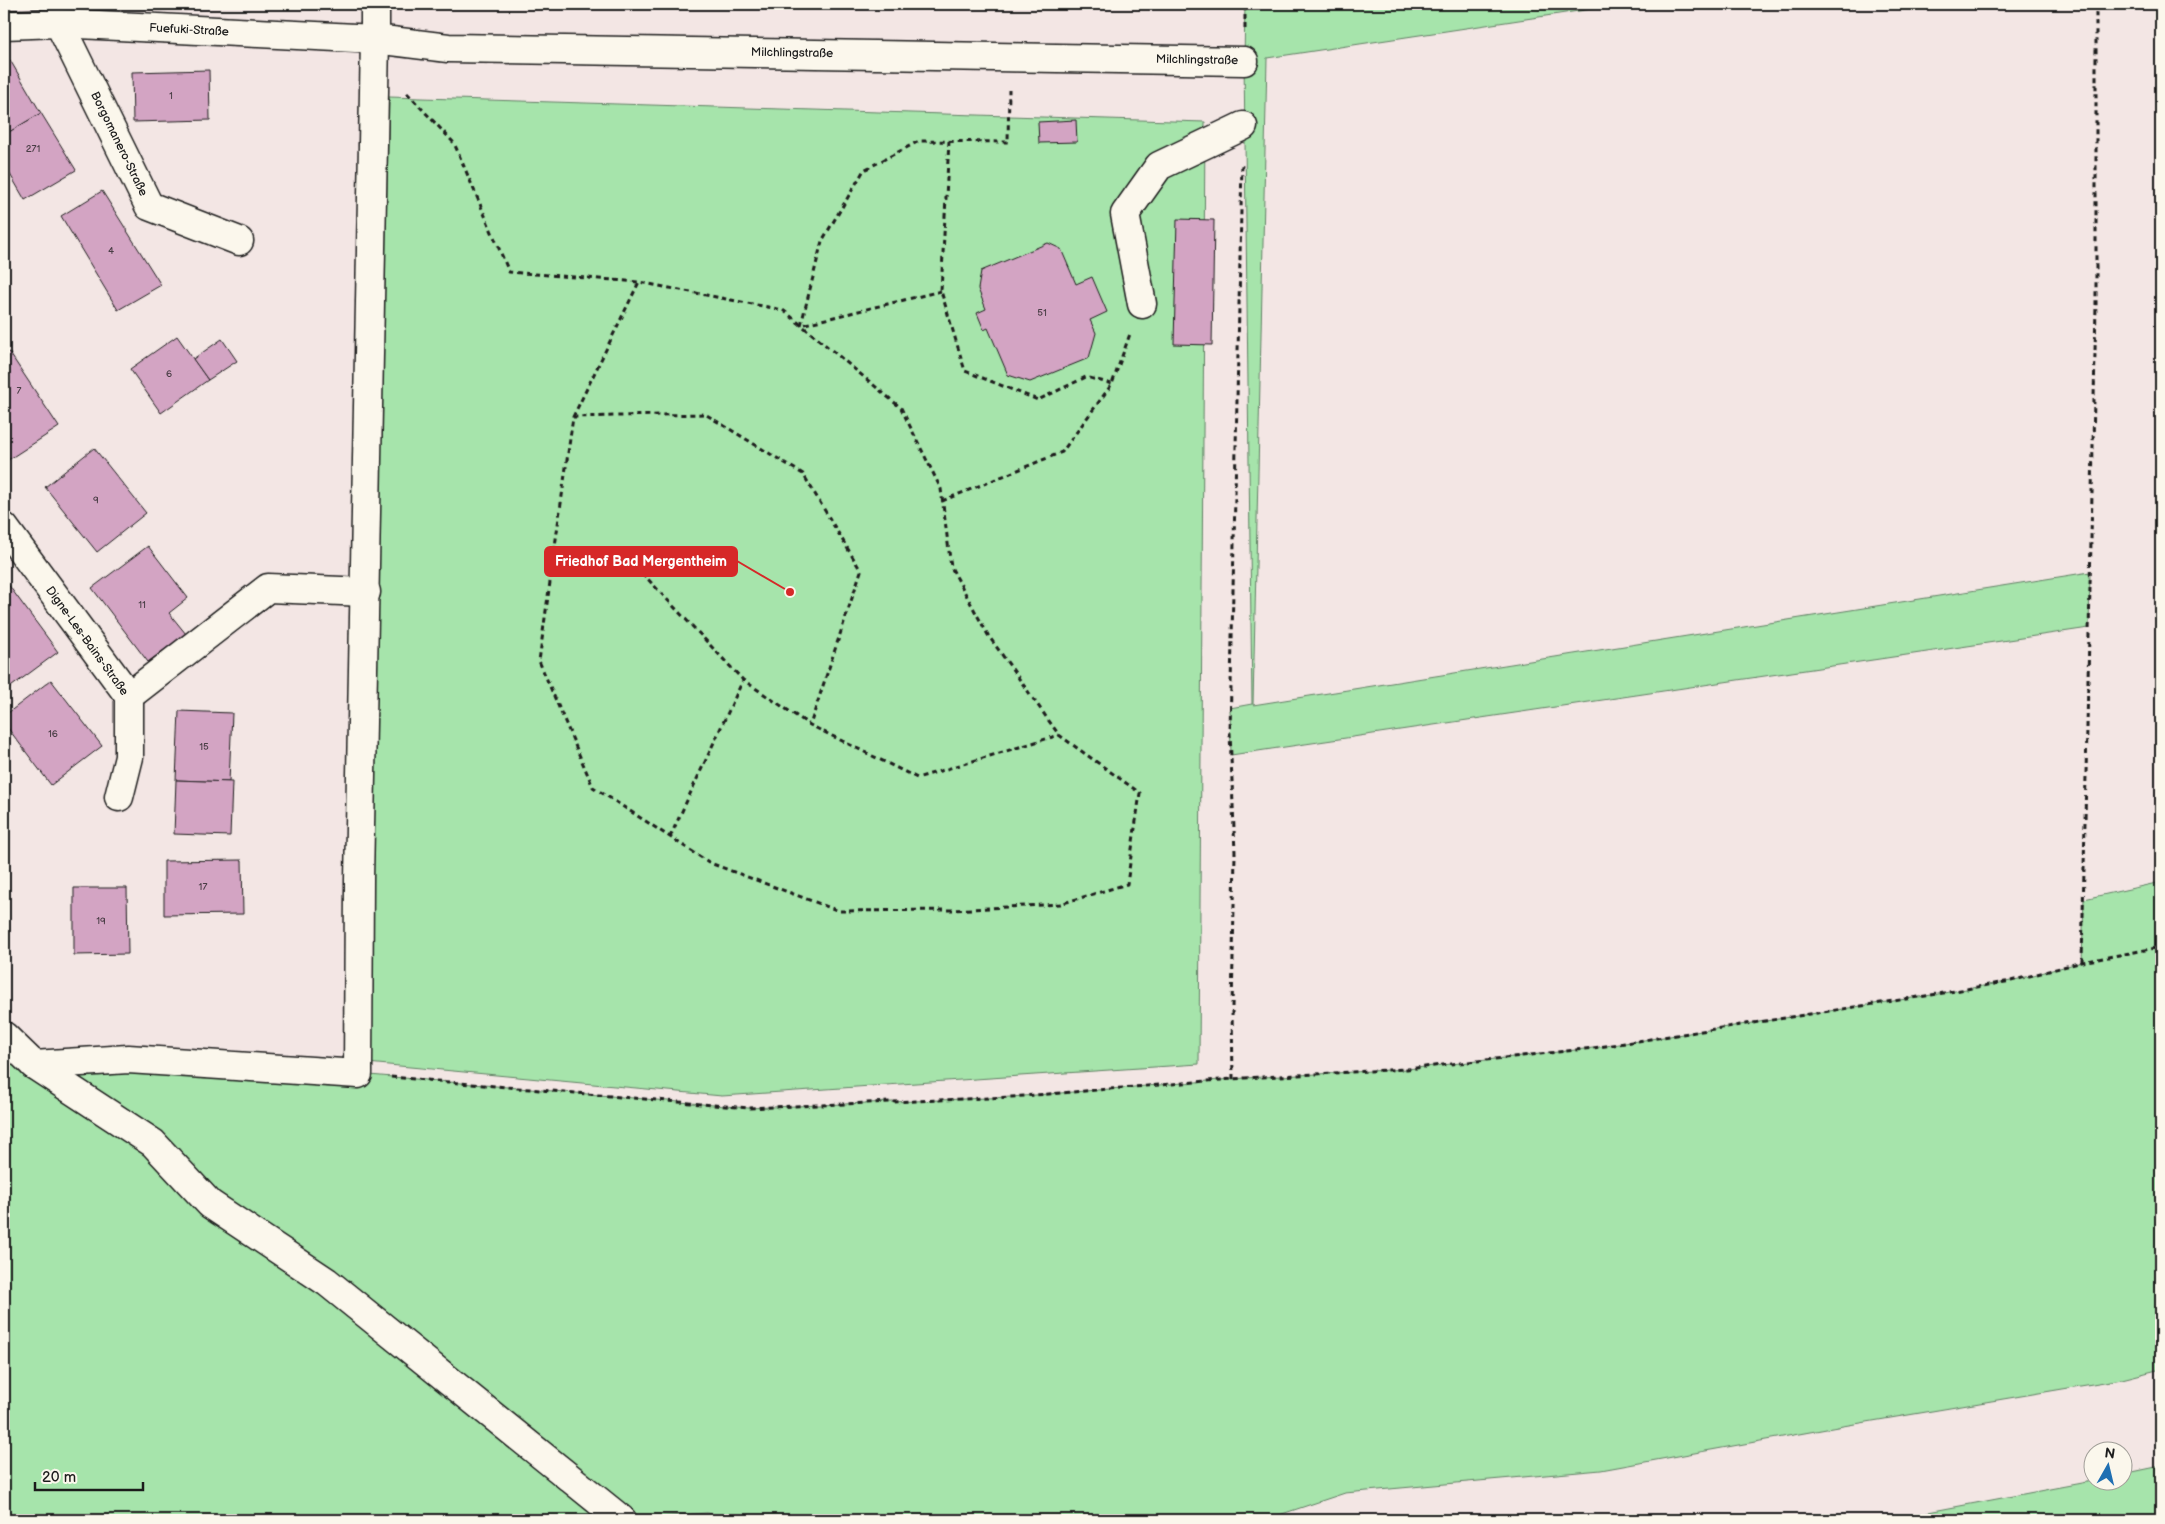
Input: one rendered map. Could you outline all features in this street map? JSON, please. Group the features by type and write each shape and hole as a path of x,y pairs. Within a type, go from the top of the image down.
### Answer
{"street":[{"path":"34,1064 128,1059 358,1074 359,880 366,592 375,4"},
{"name":"Fuefuki-Straße","path":"4,25 59,23 375,39"},
{"name":"Borgomanero-Straße","path":"59,23 149,206 239,241"},
{"name":"Milchlingstraße","path":"375,39 448,48 1244,61"},
{"path":"1142,304 1125,214 1159,166 1243,126"},
{"name":"Digne-Les-Bains-Straße","path":"4,527 129,696 129,757 119,797"},
{"path":"129,696 268,588 366,592"},
{"path":"4,1036 34,1064 153,1142 210,1204 327,1282 622,1520"}],"path":[{"path":"1244,61 1245,4"},
{"path":"2082,962 2096,305 2096,4"},
{"path":"801,325 822,241 864,170 919,141 1008,142 1009,56"},
{"path":"375,69 398,84 454,143 508,272 639,282 783,310 901,408 941,489 951,567 988,635 1059,735 1140,793 1127,884 1060,904 954,910 839,911 710,863 593,788 539,662 573,417 639,282"},
{"path":"1233,1079 1232,1010 1235,854 1230,733 1243,126"},
{"path":"949,141 941,291 965,371 1038,400 1086,377 1112,384"},
{"path":"801,325 941,291"},
{"path":"942,501 1062,452 1112,384 1142,304"},
{"path":"573,417 705,414 803,474 861,572 810,725"},
{"path":"553,557 644,575 742,680 810,725 917,778 1059,735"},
{"path":"670,837 742,680"},
{"path":"358,1074 748,1108 1011,1097 1233,1079 1407,1069 1593,1048 1938,994 2011,981 2082,962 2161,947"}],"green space":[{"path":"1245,4 1625,4 1267,58 1253,705 2090,572 2089,628 1231,755 1230,708 1252,704 1244,61"},
{"path":"389,97 1205,122 1199,1064 722,1096 367,1063"},
{"path":"2161,882 2161,1369 2122,1379 1843,1426 1601,1470 1345,1493 1264,1520 745,1520 707,1513 645,1518 647,1520 4,1520 4,1036 34,1065 358,1074 748,1108 1011,1097 1245,1078 1407,1069 1593,1048 2011,981 2082,962 2084,899"},
{"path":"2161,1466 2161,1520 1886,1520 2082,1483 2082,1492 2132,1492 2132,1472"}],"building":[{"path":"10,60 41,113 4,135 4,63"},
{"path":"209,70 210,120 133,122 132,72"},
{"path":"41,113 76,170 25,200 4,164 4,135"},
{"path":"1076,120 1077,142 1039,143 1038,122"},
{"path":"102,191 161,285 118,310 61,216"},
{"path":"1177,219 1214,220 1212,345 1174,344"},
{"path":"1048,243 1061,249 1076,284 1092,277 1107,312 1090,320 1096,333 1089,358 1030,382 1008,375 988,328 984,330 977,313 986,309 978,289 981,271"},
{"path":"177,336 208,380 161,413 130,369"},
{"path":"222,339 237,361 208,380 193,359"},
{"path":"9,352 59,427 8,460 4,453 4,355"},
{"path":"94,448 146,513 97,552 45,487"},
{"path":"148,546 188,598 169,613 186,634 148,662 92,588"},
{"path":"7,583 58,652 4,692 4,585"},
{"path":"51,680 102,746 51,785 4,723 4,716"},
{"path":"179,711 232,713 229,782 176,780"},
{"path":"176,780 232,782 230,836 174,834"},
{"path":"242,860 243,914 164,915 164,861"},
{"path":"74,888 127,888 128,954 74,955"}],"place":[{"name":"Friedhof Bad Mergentheim","path":"790,592"}]}
